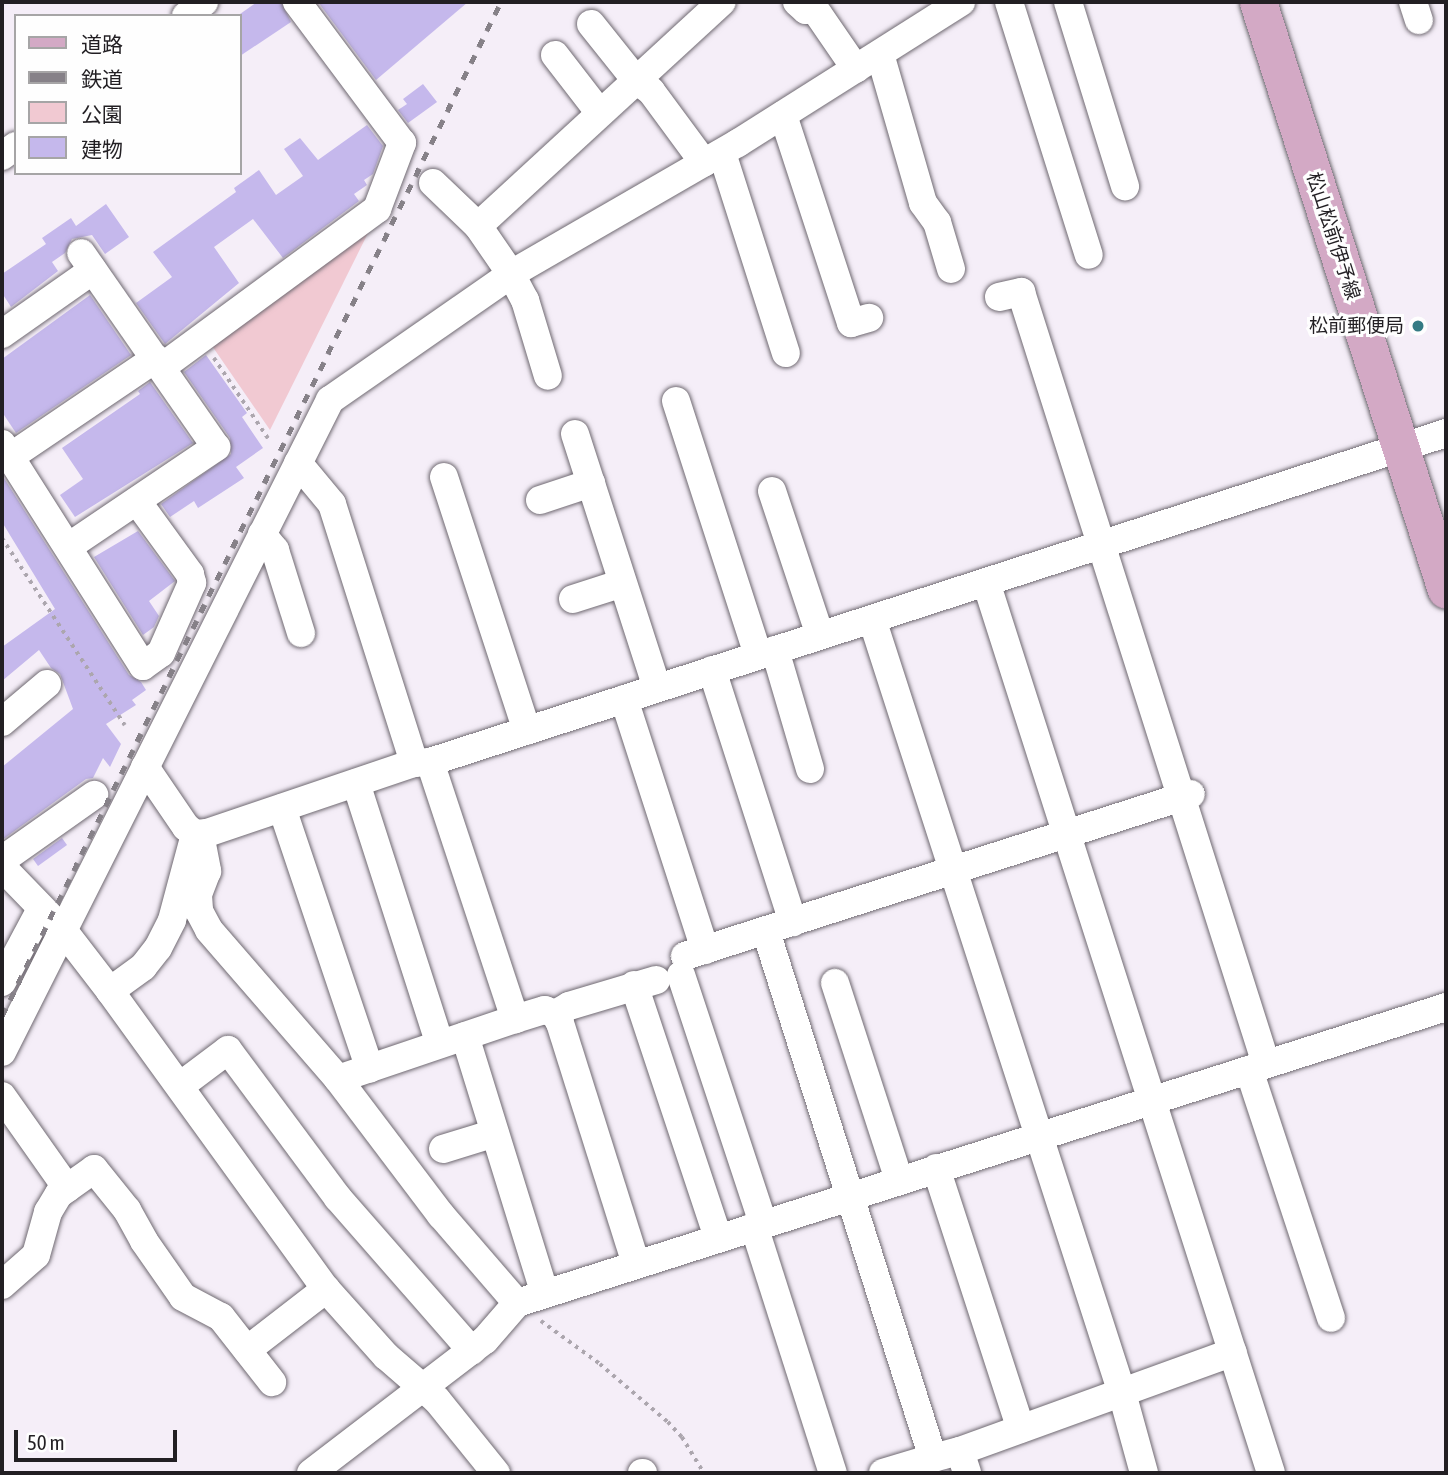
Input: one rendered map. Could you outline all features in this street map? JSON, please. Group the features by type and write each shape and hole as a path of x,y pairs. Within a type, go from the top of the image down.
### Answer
{"main road":[{"name":"松山松前伊予線","path":"1258,2 1446,590"}],"street":[{"path":"189,14 204,2"},
{"path":"137,501 190,574 192,583 161,653 144,666 6,451 201,339 377,209 402,143 297,2"},
{"path":"478,226 599,112 722,2"},
{"path":"797,2 806,10 814,8 856,69"},
{"path":"2,1052 330,400 511,274 713,158 961,2"},
{"path":"1009,2 1089,255"},
{"path":"1068,2 1125,186"},
{"path":"591,24 635,79 650,91 713,158 786,353"},
{"path":"880,54 923,203 937,222 951,269"},
{"path":"555,55 599,112"},
{"path":"783,115 851,323 869,318"},
{"path":"433,183 478,226 511,274 525,300 548,376"},
{"path":"2,334 88,261 216,447 68,547"},
{"path":"999,297 1021,292 1101,544 1186,795 1257,1067 1331,1318"},
{"path":"676,401 810,769"},
{"path":"198,834 1446,433"},
{"path":"575,434 657,688"},
{"path":"298,463 331,504 515,1019"},
{"path":"444,477 527,730"},
{"path":"540,500 591,483"},
{"path":"772,491 820,635"},
{"path":"262,534 275,550 301,633"},
{"path":"986,582 1271,1473"},
{"path":"573,599 623,583"},
{"path":"872,619 1122,1392 1144,1473"},
{"path":"712,670 793,922"},
{"path":"2,722 47,684"},
{"path":"624,699 718,1238"},
{"path":"145,768 186,827 198,834 207,871 198,895 199,911 209,930 338,1079 441,1215 517,1303"},
{"path":"356,783 453,1040 495,1133 545,1294"},
{"path":"2,860 94,795"},
{"path":"555,1014 569,1006 793,922 1186,795"},
{"path":"282,808 370,1069"},
{"path":"110,991 143,967 158,948 172,920 198,834"},
{"path":"2,867 63,930 110,991 327,1289 386,1356 437,1400 496,1473"},
{"path":"2,982 9,950 41,909"},
{"path":"770,944 848,1196 908,1467 963,1462 1021,1429 1233,1352"},
{"path":"672,969 758,1225 833,1473"},
{"path":"835,983 899,1180"},
{"path":"311,1473 472,1351 517,1303 1446,1007"},
{"path":"338,1079 545,1010 555,1014 561,1023 636,1264"},
{"path":"180,1086 228,1050 338,1198 472,1351"},
{"path":"2,1096 67,1188"},
{"path":"443,1149 495,1133"},
{"path":"2,1285 36,1255 48,1212 59,1194 94,1168 127,1210 144,1241 183,1297 222,1317 272,1382"},
{"path":"936,1168 1021,1429"},
{"path":"247,1350 327,1289"}],"path":[{"path":"201,339 268,438"},
{"path":"2,538 125,725"},
{"path":"517,1303 600,1364 667,1422 682,1437 704,1473"}],"green space":[{"path":"377,215 270,430 208,340"}],"building":[{"path":"257,2 281,2 291,22 242,55 240,14"},
{"path":"318,2 468,2 376,80"},
{"path":"423,84 437,102 408,123 398,110 407,104 403,99"},
{"path":"367,125 383,146 373,174 364,180 367,185 354,194 359,201 283,258 253,219 214,247 239,283 165,344 136,303 172,277 153,252 236,192 234,188 259,170 276,195 303,176 284,149 300,138 318,160"},
{"path":"106,204 129,237 105,254 92,235 72,239 65,253 52,262 58,271 11,307 2,293 2,274 46,244 42,238 71,218 76,226"},
{"path":"90,295 131,355 16,433 2,412 2,359"},
{"path":"206,355 247,413 242,417 263,448 236,467 244,478 198,508 194,501 170,517 161,504 231,454 230,438 184,372"},
{"path":"150,382 193,443 75,517 60,495 83,479 62,448 140,394 138,391"},
{"path":"2,475 129,675 141,682 146,690 132,700 136,705 106,724 121,744 110,767 103,758 93,778 86,779 2,840 2,767 73,709 60,674 51,668 39,650 2,681 2,647 55,609 2,522"},
{"path":"138,531 175,581 149,601 159,616 154,627 143,635 94,557"},
{"path":"62,838 67,845 38,866 33,859"}],"railway":[{"path":"2,1016 501,2"}],"place":[{"name":"松前郵便局","path":"1418,326"}]}
